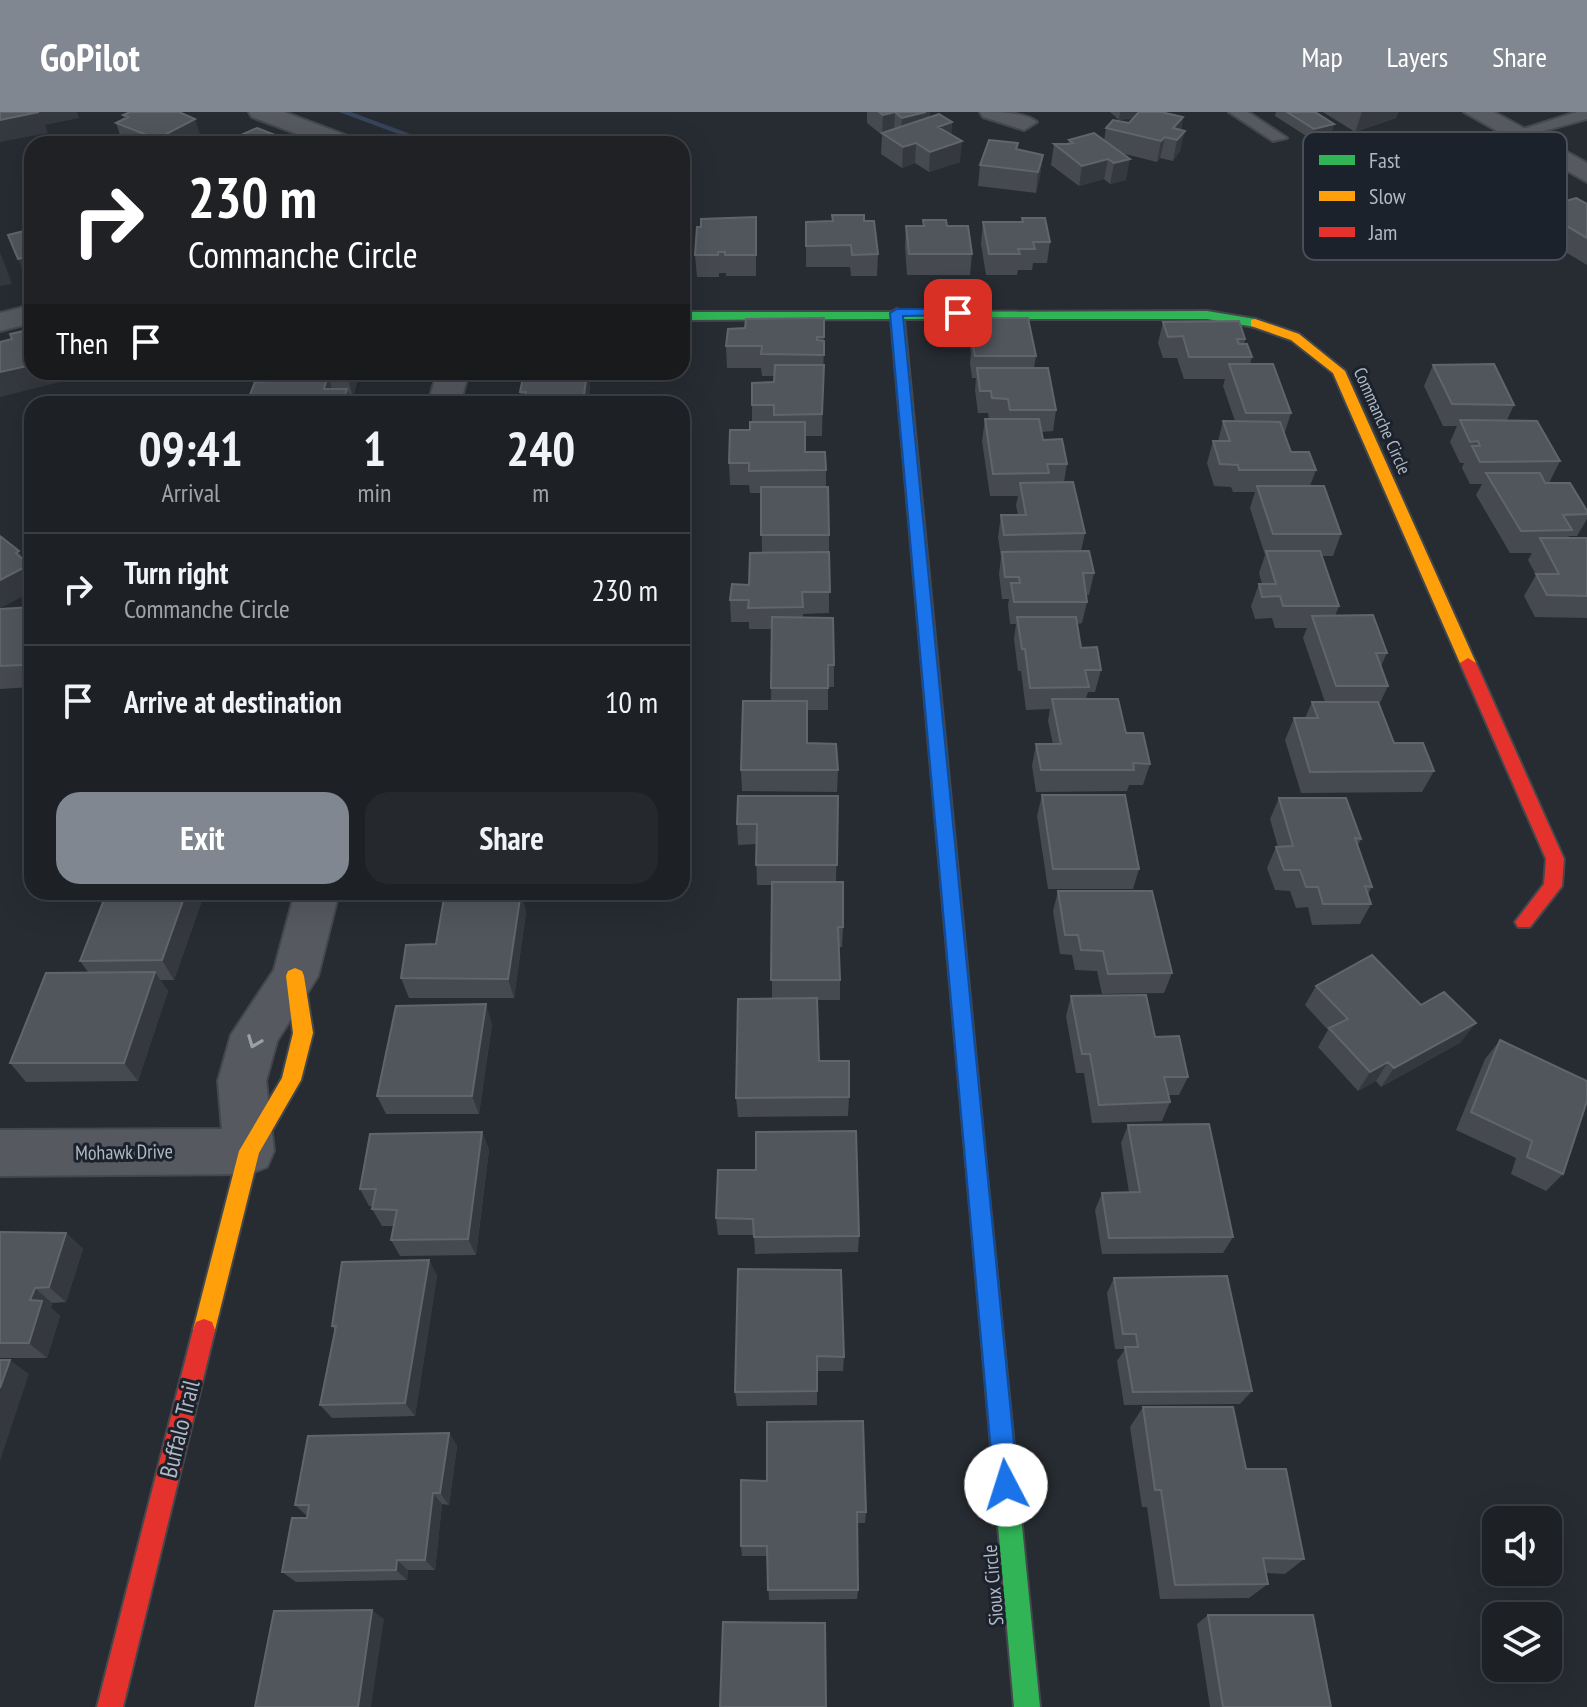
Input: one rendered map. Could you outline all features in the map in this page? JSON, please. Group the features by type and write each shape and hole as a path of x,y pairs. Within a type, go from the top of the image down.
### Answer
{"street":[{"path":"261,112 326,136"},
{"path":"992,112 1024,122"},
{"path":"1476,112 1511,132"},
{"path":"1567,163 1587,174"},
{"name":"Commanche Circle","path":"690,316 897,313 1207,315 1264,323 1325,355 1339,371 1555,859 1553,886 1524,922"},
{"name":"Sioux Circle","path":"897,313 1027,1707"},
{"path":"0,322 24,316"},
{"name":"Buffalo Trail","path":"110,1707 249,1151 242,1081 255,1035 295,976 315,900"},
{"name":"Mohawk Drive","path":"0,1153 249,1151"}],"lane":[{"path":"1237,112 1279,138"},
{"path":"1522,132 1580,116"}],"building":[{"path":"0,112 39,112 0,120"},
{"path":"130,112 179,112 195,119 163,136 149,136 116,123 128,117 123,115"},
{"path":"895,112 926,112 902,118"},
{"path":"1139,112 1161,112 1183,117 1173,128 1185,131 1177,140 1165,137 1161,141 1106,128 1113,120 1129,123"},
{"path":"1287,112 1315,112 1334,124 1314,129"},
{"path":"939,114 952,122 938,127 962,141 930,152 916,143 903,147 882,133"},
{"path":"257,128 278,136 239,136"},
{"path":"1094,133 1130,159 1114,163 1108,159 1082,166 1054,144 1073,143 1069,140"},
{"path":"989,140 1018,143 1016,149 1043,155 1038,172 980,165"},
{"path":"1576,198 1587,204 1587,238 1567,226 1567,201"},
{"path":"832,215 864,215 864,221 874,221 878,254 852,255 851,245 806,246 806,222 833,221"},
{"path":"756,217 756,255 725,255 725,252 718,252 718,255 695,255 697,227 701,227 701,219"},
{"path":"1022,218 1045,218 1050,242 1033,242 1035,249 1018,249 1020,254 989,254 983,222 1023,222"},
{"path":"923,220 946,220 947,226 968,226 972,254 909,254 906,226 924,226"},
{"path":"24,231 24,257 18,259 8,235"},
{"path":"824,318 824,337 817,337 817,340 824,341 824,355 761,354 762,346 726,346 728,329 745,328 746,319"},
{"path":"971,318 1028,318 1036,356 975,356 972,341 981,341 980,335 974,336"},
{"path":"1239,321 1245,339 1237,339 1239,344 1247,344 1252,357 1189,357 1183,336 1168,337 1163,322"},
{"path":"24,331 24,367 0,372 0,342 12,339 10,334"},
{"path":"1229,364 1273,364 1291,413 1246,413"},
{"path":"1494,364 1514,405 1452,404 1433,365"},
{"path":"775,365 824,365 822,414 774,415 774,405 752,405 752,383 774,382"},
{"path":"977,368 1048,368 1056,410 1010,410 1008,399 992,398 991,391 980,391"},
{"path":"327,380 324,389 347,389 345,396 249,396 255,382"},
{"path":"522,380 586,380 584,396 525,396 526,392 520,392"},
{"path":"985,419 1039,419 1043,440 1062,439 1067,464 1047,464 1049,473 993,474"},
{"path":"1460,420 1537,421 1560,461 1480,462 1472,446 1480,446 1478,441 1470,442"},
{"path":"1223,421 1280,422 1291,452 1309,452 1316,470 1239,470 1238,465 1220,464 1213,441 1230,441"},
{"path":"750,422 805,422 805,452 825,452 826,470 749,471 749,463 729,463 730,430 750,430"},
{"path":"1486,473 1540,473 1545,483 1570,483 1587,514 1563,515 1572,530 1521,531"},
{"path":"1073,482 1085,533 1004,535 1001,515 1026,515 1020,483"},
{"path":"1257,486 1324,486 1341,534 1273,534"},
{"path":"761,487 828,487 829,535 761,535"},
{"path":"0,536 19,551 16,553 24,560 24,568 0,580"},
{"path":"1540,538 1587,538 1587,596 1547,595 1536,574 1559,574"},
{"path":"1089,551 1094,573 1083,573 1087,602 1014,602 1011,583 1020,583 1019,577 1005,577 1002,552"},
{"path":"1266,551 1320,551 1339,606 1283,606 1280,596 1262,597 1259,584 1276,584"},
{"path":"829,552 830,592 802,592 803,607 748,608 749,600 730,600 732,584 749,585 750,553"},
{"path":"24,608 22,665 0,666 0,609"},
{"path":"1373,615 1387,653 1376,653 1388,686 1336,686 1312,616"},
{"path":"772,617 833,618 834,665 828,665 828,688 771,688"},
{"path":"1017,617 1076,617 1081,648 1097,647 1101,670 1085,670 1089,687 1030,688"},
{"path":"1052,699 1118,699 1126,733 1143,733 1150,764 1133,763 1134,770 1041,770 1036,744 1061,744"},
{"path":"743,701 807,701 807,743 836,744 838,770 741,770"},
{"path":"1312,702 1378,702 1394,743 1423,743 1434,771 1310,772 1294,718 1318,718"},
{"path":"1042,795 1125,795 1139,869 1053,869"},
{"path":"738,796 838,796 837,865 756,865 757,824 737,824"},
{"path":"1279,798 1346,798 1361,839 1355,838 1372,887 1365,886 1371,904 1323,904 1318,887 1306,887 1300,870 1284,870 1276,847 1293,846"},
{"path":"772,882 843,882 843,927 838,927 840,980 771,980"},
{"path":"1058,891 1152,891 1172,973 1108,974 1103,951 1081,950 1078,935 1065,935"},
{"path":"104,900 183,900 162,960 80,961"},
{"path":"444,900 520,900 508,979 401,978 406,945 436,944"},
{"path":"1372,955 1421,1005 1444,992 1476,1023 1394,1068 1388,1062 1370,1072 1329,1028 1348,1019 1316,986"},
{"path":"155,972 124,1063 10,1063 46,973"},
{"path":"1146,995 1155,1037 1179,1036 1188,1077 1164,1077 1170,1102 1099,1105 1090,1054 1082,1054 1071,996"},
{"path":"817,998 819,1061 849,1061 849,1097 736,1098 738,999"},
{"path":"486,1004 472,1096 377,1096 396,1006"},
{"path":"1500,1040 1587,1081 1587,1101 1563,1174 1527,1157 1532,1141 1471,1112"},
{"path":"1209,1124 1233,1237 1109,1238 1102,1193 1140,1192 1128,1125"},
{"path":"856,1131 859,1236 754,1237 753,1219 716,1218 718,1170 756,1170 756,1132"},
{"path":"482,1132 468,1239 391,1240 397,1210 372,1209 376,1189 360,1189 370,1134"},
{"path":"0,1232 66,1233 49,1287 35,1288 30,1300 42,1301 29,1343 0,1343"},
{"path":"429,1260 405,1403 320,1405 336,1326 332,1326 342,1262"},
{"path":"738,1269 841,1270 844,1357 817,1356 817,1391 735,1392"},
{"path":"1227,1276 1252,1391 1133,1392 1125,1347 1138,1347 1136,1334 1123,1334 1114,1278"},
{"path":"0,1360 10,1360 0,1388"},
{"path":"1143,1407 1233,1407 1246,1469 1286,1469 1304,1559 1263,1558 1268,1584 1175,1585 1161,1490 1155,1490"},
{"path":"863,1421 866,1512 857,1512 858,1590 768,1590 767,1546 741,1546 741,1480 767,1481 767,1422"},
{"path":"449,1433 440,1493 433,1493 425,1560 397,1560 396,1570 282,1572 292,1518 307,1518 309,1505 295,1505 308,1436"},
{"path":"372,1610 358,1707 255,1707 274,1611"},
{"path":"1208,1615 1313,1615 1331,1707 1223,1707"},
{"path":"723,1622 825,1623 826,1707 720,1707"}],"waterway":[{"path":"343,112 411,136"}],"traffic: fast":[{"path":"897,313 950,883"},
{"path":"690,316 1207,315 1255,323"},
{"path":"978,1185 1027,1707"}],"traffic: slow":[{"path":"1255,323 1295,337 1339,371 1468,663"},
{"path":"204,1330 249,1151 291,1080 303,1033 295,976"}],"traffic: jam":[{"path":"1468,663 1555,859 1553,886 1524,922"},
{"path":"950,883 978,1185"},
{"path":"110,1707 204,1330"}],"route":[{"path":"958,313 897,313 1006,1485"}]}
